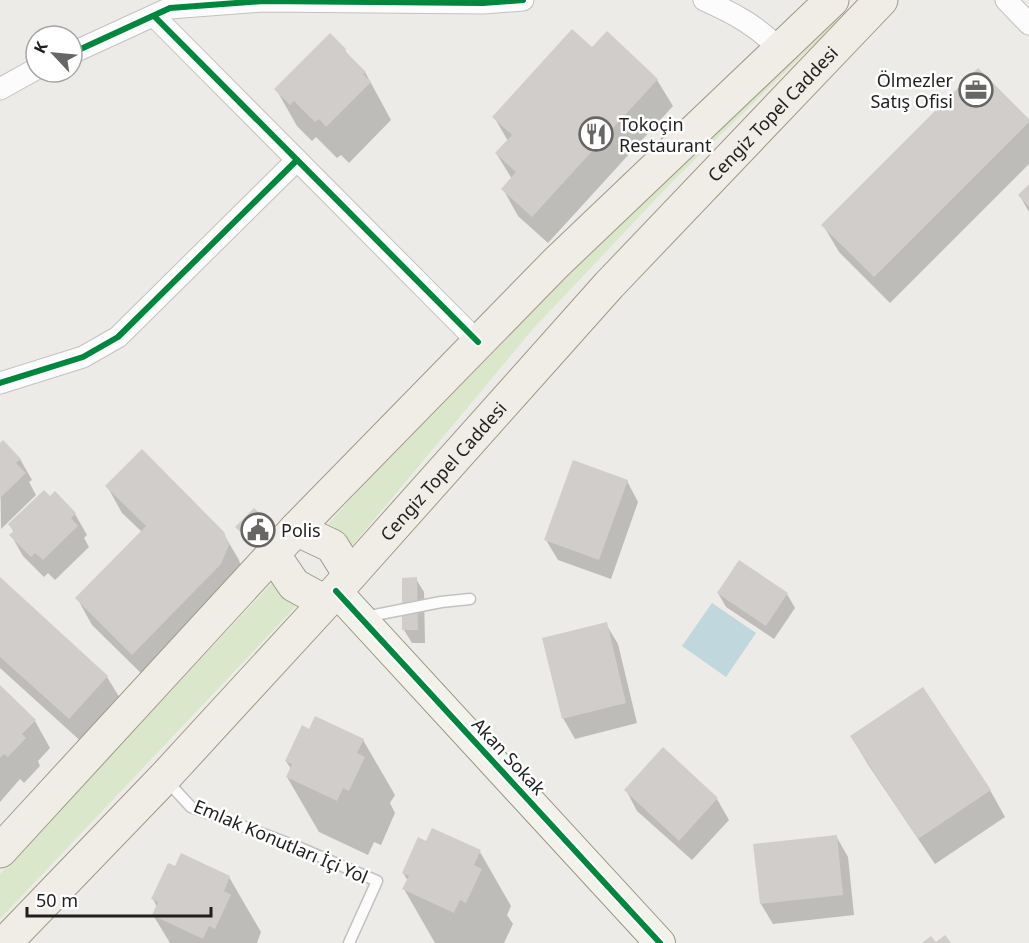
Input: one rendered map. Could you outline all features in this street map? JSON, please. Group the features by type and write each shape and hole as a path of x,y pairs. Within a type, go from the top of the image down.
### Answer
{"main road":[{"path":"0,851 296,529 478,342 556,263 832,0"},
{"name":"Cengiz Topel Caddesi","path":"5,943 164,778 609,285 881,0"},
{"path":"273,554 294,585 337,589 332,546 296,529"}],"street":[{"path":"84,48 170,8 263,2 483,3 523,0"},
{"path":"704,0 737,15 767,36 780,50"},
{"path":"1006,0 1029,24"},
{"path":"154,16 478,342"},
{"path":"0,89 24,76"},
{"path":"0,383 83,357 118,337 297,160"},
{"name":"Akan Sokak","path":"337,589 361,618 660,943"}],"lane":[{"path":"361,618 441,602 470,599"},
{"name":"Emlak Konutları İçi Yol","path":"164,778 191,807 298,847 377,881 349,943"}],"green space":[{"path":"834,17 838,21 673,181 532,330 352,546 343,533 328,524 464,376 615,225"},
{"path":"272,583 299,603 0,919 0,874"}],"water":[{"path":"712,603 756,633 726,677 682,646"}],"building":[{"path":"572,29 592,47 607,31 658,79 532,217 501,189 516,172 495,153 512,135 492,117"},
{"path":"330,33 366,72 363,74 371,82 326,127 319,119 315,122 294,101 290,105 274,89"},
{"path":"978,68 1029,119 1029,122 874,277 821,225"},
{"path":"1029,184 1029,207 1018,195"},
{"path":"3,440 21,459 16,463 26,473 0,498 0,443"},
{"path":"142,449 224,532 229,545 221,564 132,655 75,598 146,526 105,486"},
{"path":"573,460 628,480 599,560 544,540"},
{"path":"44,490 50,496 55,491 76,513 71,518 78,526 43,560 35,553 31,557 9,535 14,531 8,524"},
{"path":"254,508 272,525 253,544 235,527"},
{"path":"739,560 788,593 766,626 717,593"},
{"path":"0,577 108,676 69,719 0,657"},
{"path":"417,577 418,630 402,630 402,578"},
{"path":"607,622 626,703 562,719 542,638"},
{"path":"0,685 36,720 22,734 26,738 8,757 4,754 0,758"},
{"path":"923,687 991,790 918,839 850,736"},
{"path":"315,716 364,739 357,753 365,757 349,791 343,788 337,801 286,777 292,764 285,761 302,725 309,729"},
{"path":"663,747 718,798 679,841 624,790"},
{"path":"432,828 481,850 474,865 482,869 466,903 460,900 454,913 402,889 409,876 402,873 418,837 426,841"},
{"path":"837,835 843,895 760,904 753,844"},
{"path":"181,853 230,876 224,891 231,895 215,929 209,926 203,939 152,915 158,902 151,899 168,863 175,866"},
{"path":"945,935 951,943 922,943 931,936 936,942"}],"cycle path":[{"path":"84,47 170,8 263,1 483,3 523,0"},
{"path":"154,16 478,342"},
{"path":"0,383 83,357 118,337 297,160"},
{"path":"336,591 660,943"}],"place":[{"name":"Ölmezler Satış Ofisi","path":"976,90"},
{"name":"Tokoçin Restaurant","path":"596,134"},
{"name":"Polis","path":"258,530"}]}
